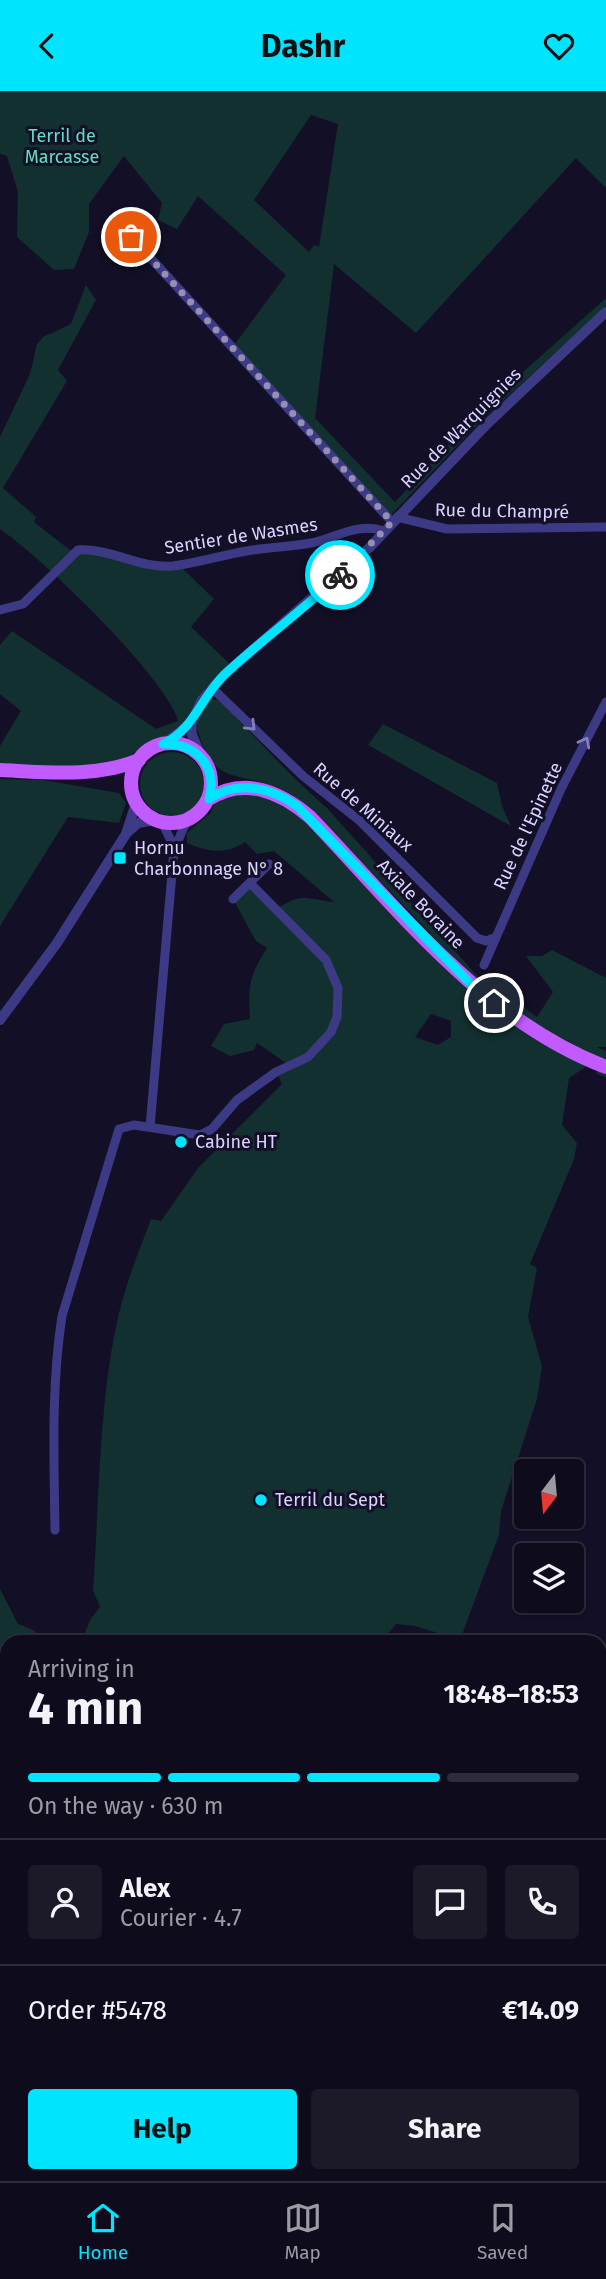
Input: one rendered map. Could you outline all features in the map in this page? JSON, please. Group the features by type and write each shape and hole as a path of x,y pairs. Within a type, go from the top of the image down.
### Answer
{"main road":[{"path":"131,785 139,760 146,752 163,744 190,748 201,756 210,772 209,799"},
{"path":"0,770 50,773 104,768 139,760"},
{"path":"104,768 124,777 131,785 136,803 158,821 187,820 200,812 209,799 240,786"},
{"name":"Axiale Boraine","path":"210,772 240,786 275,793 297,806 471,984 543,1037 606,1067"}],"street":[{"path":"114,218 395,520"},
{"name":"Rue de Warquignies","path":"163,744 191,723 202,700 212,688 331,584 488,424 606,312"},
{"name":"Rue du Champré","path":"395,520 447,529 606,527"},
{"name":"Sentier de Wasmes","path":"0,610 23,604 78,550 95,551 145,565 174,566 249,550 315,542 354,530 375,528 384,531"},
{"name":"Rue de Miniaux","path":"212,688 289,763 360,821 477,938 486,941 494,938"},
{"name":"Rue de l'Epinette","path":"484,965 561,789 606,702"},
{"path":"191,723 192,735 201,756"},
{"path":"0,1020 57,943 126,834 136,803"},
{"path":"174,850 187,820"},
{"path":"126,834 138,823 158,821 173,840 174,850 150,1127"},
{"path":"233,899 269,864"},
{"path":"55,1530 54,1429 62,1316 96,1213 113,1139 119,1129 125,1126 200,1135 212,1129 237,1100 276,1072 307,1057 322,1045 331,1032 339,1003 332,970 326,960 250,883"}],"green space":[{"name":"Terril de Marcasse","path":"0,91 606,91 606,188 576,158 416,333 334,264 315,418 395,502 485,406 606,298 606,306 482,420 390,516 312,428 306,435 239,362 235,344 286,275 198,196 177,229 158,220 162,203 124,156 89,204 89,232 74,269 54,270 17,237 18,192 7,156 0,154","holes":["311,115 338,124 319,247 314,245 309,252 254,200"]},
{"path":"86,285 96,300 58,370 67,381 3,488 36,517 34,522 70,550 90,546 142,561 179,565 214,599 191,627 231,665 205,688 190,719 171,736 140,748 129,757 113,763 75,767 0,766 0,746 21,711 0,694 0,645 12,631 156,729 178,721 169,702 128,649 71,590 0,529 0,437 30,374 37,344 43,337 71,324"},
{"path":"208,699 218,700 327,808 479,978 537,1017 553,992 526,956 542,956 552,950 606,978 606,1047 597,1047 606,1051 606,1077 597,1074 593,1062 569,1078 562,1125 577,1143 574,1159 530,1264 537,1268 528,1317 542,1366 537,1399 518,1459 514,1459 514,1471 501,1511 499,1535 462,1635 444,1635 415,1626 396,1624 387,1635 84,1635 90,1620 100,1607 93,1590 100,1457 110,1358 119,1313 136,1259 151,1219 161,1221 198,1168 282,1084 276,1072 289,1065 257,1043 254,1050 230,1056 211,1046 224,1024 250,1019 251,982 256,966 267,948 256,941 233,899 250,883 277,909 298,899 334,902 274,851 257,854 245,842 231,849 209,850 187,843 187,833 211,813 217,798 244,794 265,797 303,817 475,980 309,807 281,789 226,773 209,757 195,721","holes":["431,1014 451,1021 451,1037 438,1045 415,1037"]},
{"path":"383,724 497,783 502,806 511,826 368,745"},
{"path":"166,752 178,752 195,761 202,772 202,796 195,807 178,816 166,816 154,811 145,802 140,790 140,778 145,766 154,757"},
{"path":"0,779 43,780 119,793 126,803 119,823 68,817 0,926"},
{"path":"0,1589 18,1624 39,1635 0,1635"}],"way so far":[{"path":"131,237 392,522 340,575"}],"place":[{"name":"Hornu Charbonnage N° 8","path":"120,858"},
{"name":"Cabine HT","path":"181,1142"},
{"name":"Terril du Sept","path":"261,1500"}],"route":[{"path":"340,575 224,675 202,700 184,732 163,744 190,748 201,756 210,772 209,799 229,788 240,786 275,793 297,806 471,984 494,1003"}]}
